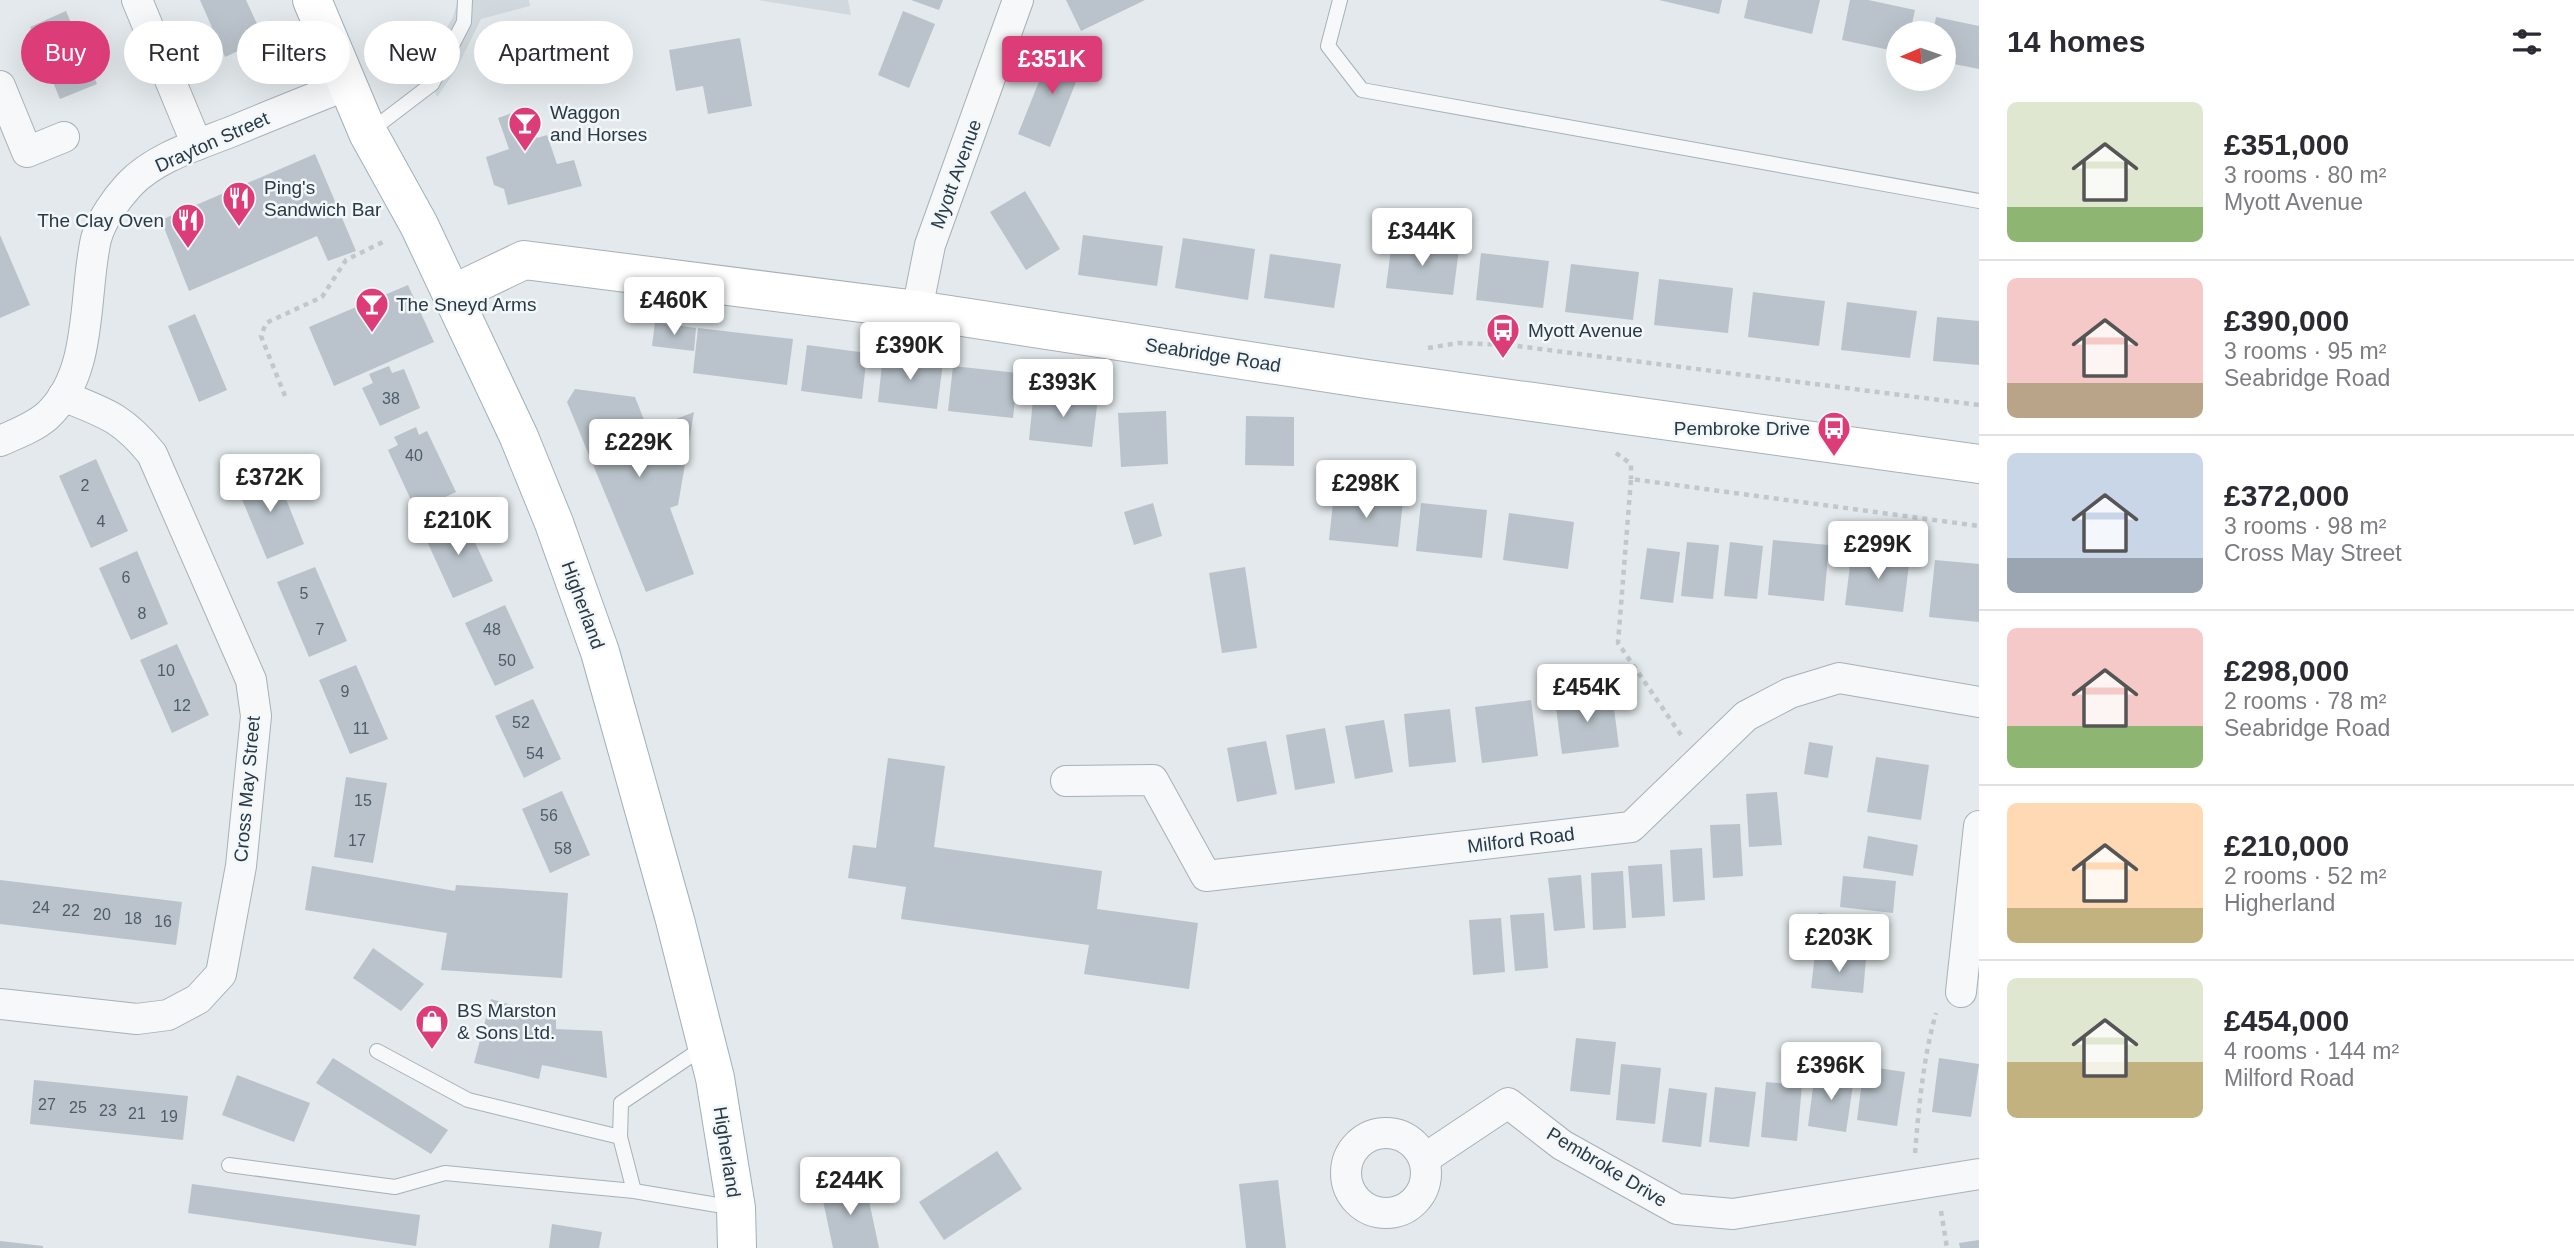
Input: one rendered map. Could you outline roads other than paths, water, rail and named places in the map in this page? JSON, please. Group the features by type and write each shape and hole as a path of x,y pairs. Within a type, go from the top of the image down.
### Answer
{"main road":[{"name":"Higherland","path":"312,0 368,133 419,225 519,437 600,652 715,1077 736,1208 737,1248"},
{"name":"Seabridge Road","path":"453,294 524,260 917,310 1367,379 1979,464"}],"street":[{"path":"136,0 197,145"},
{"name":"Myott Avenue","path":"917,310 930,245 1018,0"},
{"name":"Drayton Street","path":"0,441 32,427 48,415 63,396 79,360 97,237 111,207 130,184 152,166 197,145 347,85"},
{"path":"0,86 27,152 64,137"},
{"name":"Cross May Street","path":"0,1004 137,1019 169,1016 198,999 221,974 241,866 256,716 251,680 152,454 132,429 113,416 63,396"},
{"name":"Milford Road","path":"1066,781 1153,780 1206,876 1631,827 1746,716 1790,693 1839,678 1979,702"},
{"path":"1961,992 1979,826"},
{"name":"Pembroke Drive","path":"1424,1159 1507,1103 1562,1145 1677,1209 1733,1214 1979,1174"}],"lane":[{"path":"368,133 432,84 464,22 465,0"},
{"path":"1340,0 1328,46 1362,90 1979,201"},
{"path":"634,1191 620,1138 621,1104 707,1044"},
{"path":"377,1051 468,1100 620,1138"},
{"path":"229,1165 395,1187 445,1173 634,1191 736,1208"}],"place":[{"name":"Waggon and Horses","path":"525,153"},
{"name":"Ping's Sandwich Bar","path":"239,228"},
{"name":"The Clay Oven","path":"188,250"},
{"name":"The Sneyd Arms","path":"372,334"},
{"name":"Myott Avenue","path":"1503,360"},
{"name":"Pembroke Drive","path":"1834,458"},
{"name":"BS Marston & Sons Ltd.","path":"432,1051"}]}
